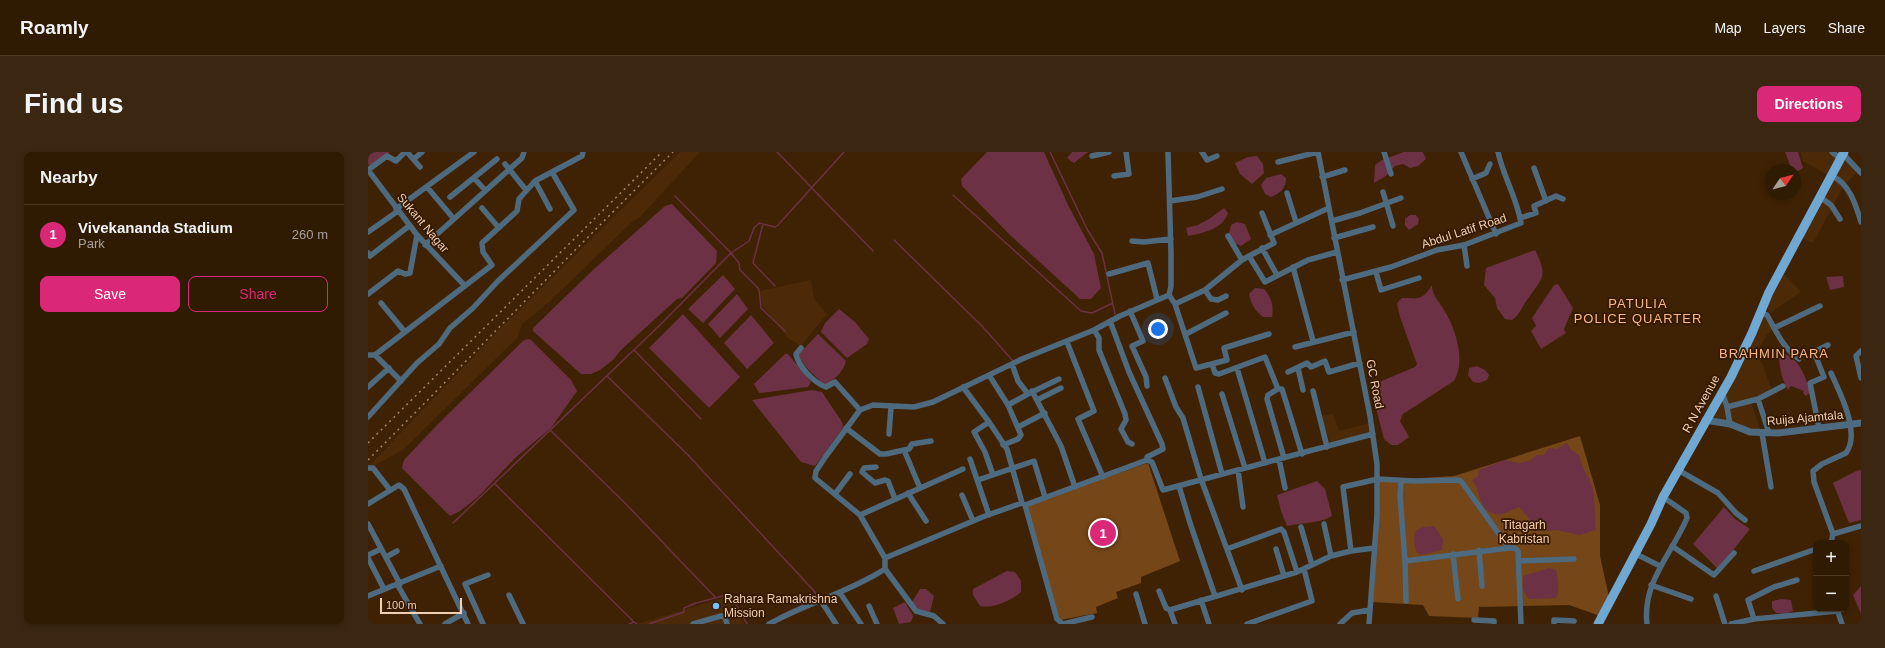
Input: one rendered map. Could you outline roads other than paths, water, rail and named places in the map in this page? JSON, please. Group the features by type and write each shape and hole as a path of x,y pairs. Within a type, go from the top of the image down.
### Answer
{"main road":[{"name":"R N Avenue","path":"1598,624 1636,554 1663,497 1730,377 1769,292 1843,155"}],"street":[{"path":"368,170 387,156 396,161 406,152 420,167"},
{"path":"414,160 422,152"},
{"path":"368,232 474,152"},
{"path":"425,245 522,158 524,152"},
{"path":"372,355 405,332 492,265 483,252 482,243 517,211 519,199 535,181 582,156 583,152"},
{"path":"1092,156 1109,152"},
{"path":"1114,176 1130,174 1126,152"},
{"path":"1168,152 1171,239 1171,286 1169,295 1175,304 1196,368 1227,360 1224,348 1269,334"},
{"path":"1202,152 1206,160 1218,156"},
{"path":"1278,162 1318,152"},
{"name":"GC Road","path":"1318,152 1342,280 1360,363 1373,434 1378,479 1369,624"},
{"path":"1384,152 1391,174"},
{"path":"1460,152 1496,234"},
{"name":"Abdul Latif Road","path":"1342,280 1376,272 1437,250 1464,245 1496,234 1521,223 1500,164 1498,152"},
{"path":"1832,152 1843,155 1861,174"},
{"path":"450,197 497,159"},
{"path":"505,164 526,190"},
{"path":"1472,179 1486,173 1490,164"},
{"path":"1534,168 1546,201"},
{"name":"Sukant Nagar","path":"368,170 416,235 465,286"},
{"path":"1322,177 1345,170"},
{"path":"370,415 416,363 439,344 450,328 473,308 498,281 574,210 552,172"},
{"path":"1832,176 1840,180 1848,190 1857,208 1861,222"},
{"path":"474,178 485,190"},
{"path":"535,181 550,209"},
{"path":"427,187 454,219"},
{"path":"1170,201 1197,197 1222,189"},
{"path":"1383,192 1393,226"},
{"path":"1287,193 1296,222"},
{"path":"1520,218 1536,212 1534,206 1556,196 1563,198"},
{"path":"1820,197 1831,205 1840,219"},
{"path":"1332,221 1360,213 1386,202 1401,198"},
{"path":"482,208 499,228"},
{"path":"1270,236 1296,222 1329,208"},
{"path":"1175,304 1205,290 1242,260 1262,248 1274,243 1262,213"},
{"path":"368,253 370,256 409,226"},
{"path":"1334,238 1373,227"},
{"path":"368,294 398,271 405,274 410,273 416,235"},
{"path":"1228,236 1242,260"},
{"path":"1132,241 1144,242 1171,239"},
{"path":"1464,245 1467,266"},
{"path":"1262,248 1277,275"},
{"path":"1249,256 1265,282 1293,267 1337,252"},
{"path":"1109,274 1148,263 1157,299"},
{"path":"1293,267 1313,341"},
{"path":"1376,272 1381,290 1419,278"},
{"path":"1205,290 1211,299 1218,300 1226,296"},
{"path":"943,624 934,616 916,610 886,569 885,558 860,515 815,478 816,471 860,410 873,405 914,407 933,402 1012,364 1067,342 1130,311 1169,295"},
{"path":"381,303 405,332"},
{"path":"1774,328 1820,306"},
{"path":"1130,311 1143,341 1132,346 1147,386"},
{"path":"1760,312 1767,315 1790,353 1798,359"},
{"path":"1186,334 1226,313"},
{"path":"885,558 989,515 1045,498 1147,460 1147,457 1163,449 1129,372 1110,321"},
{"path":"1094,330 1099,338 1099,350 1125,414 1126,420 1121,429 1128,442 1132,444"},
{"path":"1295,347 1313,341 1354,332"},
{"path":"1067,342 1094,411 1078,419 1103,477"},
{"path":"1819,428 1810,383 1824,377 1814,352 1828,345"},
{"path":"801,348 796,354 797,360 819,384 826,387 835,382 860,410"},
{"path":"368,350 401,381"},
{"path":"1861,351 1856,356 1861,378"},
{"path":"1212,364 1215,373 1219,374 1265,357 1278,389 1282,389 1302,454"},
{"path":"1288,372 1307,363 1310,367 1325,361 1329,372 1360,363"},
{"path":"1012,364 1018,381 1038,400 1045,413 1054,436 1061,446 1076,487"},
{"path":"368,387 388,368"},
{"path":"1237,368 1265,463"},
{"path":"1298,368 1303,390"},
{"path":"1831,373 1845,405 1851,425 1849,448 1846,453 1822,464 1813,471 1814,482 1833,534 1832,540"},
{"path":"989,375 1008,405 1018,427 1020,437 1003,445"},
{"path":"1165,378 1176,407 1183,418 1201,479 1242,590"},
{"path":"1008,405 1030,392 1059,379"},
{"path":"1727,407 1758,399 1783,386"},
{"path":"963,387 1007,449 1057,619 1063,624 1092,617"},
{"path":"1198,387 1222,474"},
{"path":"1038,400 1061,388"},
{"path":"1278,389 1268,395 1267,399 1281,459 1285,488"},
{"path":"1722,391 1730,424"},
{"path":"1313,392 1326,447"},
{"path":"1222,394 1245,468"},
{"path":"1758,399 1765,433 1770,487"},
{"path":"889,434 891,407"},
{"path":"368,408 370,415"},
{"path":"1018,427 1045,413"},
{"name":"Ruija Ajamtala","path":"1705,420 1730,424 1750,432 1765,433 1861,423"},
{"path":"989,422 974,432 985,452 993,475"},
{"path":"846,428 880,454 909,449 912,444 931,441"},
{"path":"1147,460 1152,462 1163,490 1373,434"},
{"path":"904,450 920,488"},
{"path":"970,459 989,515"},
{"path":"978,480 1034,461 1045,498"},
{"path":"876,467 864,468 862,472 875,483 885,480 888,482 895,499"},
{"path":"368,468 374,468 390,490"},
{"path":"860,515 962,469"},
{"path":"1238,470 1243,507"},
{"path":"1678,470 1718,493 1736,513 1746,520"},
{"path":"835,494 850,474"},
{"path":"1351,551 1343,487 1378,479 1401,481 1461,481 1509,548"},
{"path":"1401,481 1400,496 1405,561 1406,601"},
{"path":"368,504 399,485 404,489 468,624"},
{"path":"1179,486 1215,596"},
{"path":"908,493 926,521"},
{"path":"962,495 973,521"},
{"path":"1647,624 1646,609 1651,585 1660,566 1685,523 1687,515 1663,497"},
{"path":"368,524 420,624"},
{"path":"1324,524 1331,556"},
{"path":"1833,534 1861,526"},
{"path":"1301,527 1312,565"},
{"path":"1227,549 1281,529 1284,532 1297,572"},
{"path":"1672,546 1714,575 1734,553"},
{"path":"1170,610 1215,596 1242,590 1297,572 1331,556 1351,551 1374,548"},
{"path":"1405,561 1479,550 1509,548 1517,549 1520,561 1521,624"},
{"path":"382,549 368,556 384,589"},
{"path":"1276,549 1284,576"},
{"path":"1479,550 1482,586"},
{"path":"1754,571 1813,550"},
{"path":"386,557 398,551"},
{"path":"1453,554 1458,599"},
{"path":"1636,554 1660,566"},
{"path":"1520,561 1574,559"},
{"path":"368,596 441,566"},
{"path":"769,624 790,612 840,593 886,569"},
{"path":"1247,624 1312,601 1304,569"},
{"path":"484,624 465,584 488,575"},
{"path":"1757,621 1748,600 1774,587 1797,580"},
{"path":"1651,585 1691,599"},
{"path":"1159,591 1166,608 1170,610 1175,624"},
{"path":"840,593 861,624"},
{"path":"1136,594 1145,624"},
{"path":"509,595 523,624"},
{"path":"1716,596 1725,624"},
{"path":"1201,600 1209,624"},
{"path":"821,601 836,624"},
{"path":"869,606 877,624"},
{"path":"1340,624 1352,612 1370,610"},
{"path":"1731,624 1822,612"},
{"path":"1838,612 1842,624"},
{"path":"445,624 464,613"},
{"path":"693,624 721,616 725,617 727,624"},
{"path":"1266,618 1270,624"},
{"path":"1474,620 1494,622 1494,624"},
{"path":"1554,624 1554,620 1574,621"}],"waterway":[{"path":"777,152 873,251"},
{"path":"453,523 661,324 731,253 749,241 754,228 759,223 775,227 778,225 844,152"},
{"path":"1050,152 1087,229 1102,253 1115,314"},
{"path":"953,195 1081,311 1092,313 1113,303"},
{"path":"675,196 731,253 739,263 740,270 759,289 761,308 785,331"},
{"path":"763,224 753,263 775,286"},
{"path":"894,240 982,326 1013,361"},
{"path":"634,350 701,419"},
{"path":"607,376 688,455 815,592 816,599 779,616"},
{"path":"551,431 625,503 715,597"},
{"path":"495,484 634,622"},
{"path":"649,624 684,612 684,608 696,603 730,594 747,624"},
{"path":"629,624 634,622 637,624"}],"railway":[{"path":"368,443 662,152"},
{"path":"368,460 673,152"}],"place":[{"name":"Vivekananda Stadium","path":"1103,533"},
{"name":"Rahara Ramakrishna Mission","path":"716,606"}],"district":[{"name":"PATULIA POLICE QUARTER","path":"1638,310"},
{"name":"BRAHMIN PARA","path":"1774,353"}],"park label":[{"name":"Titagarh Kabristan","path":"1524,532"}]}
